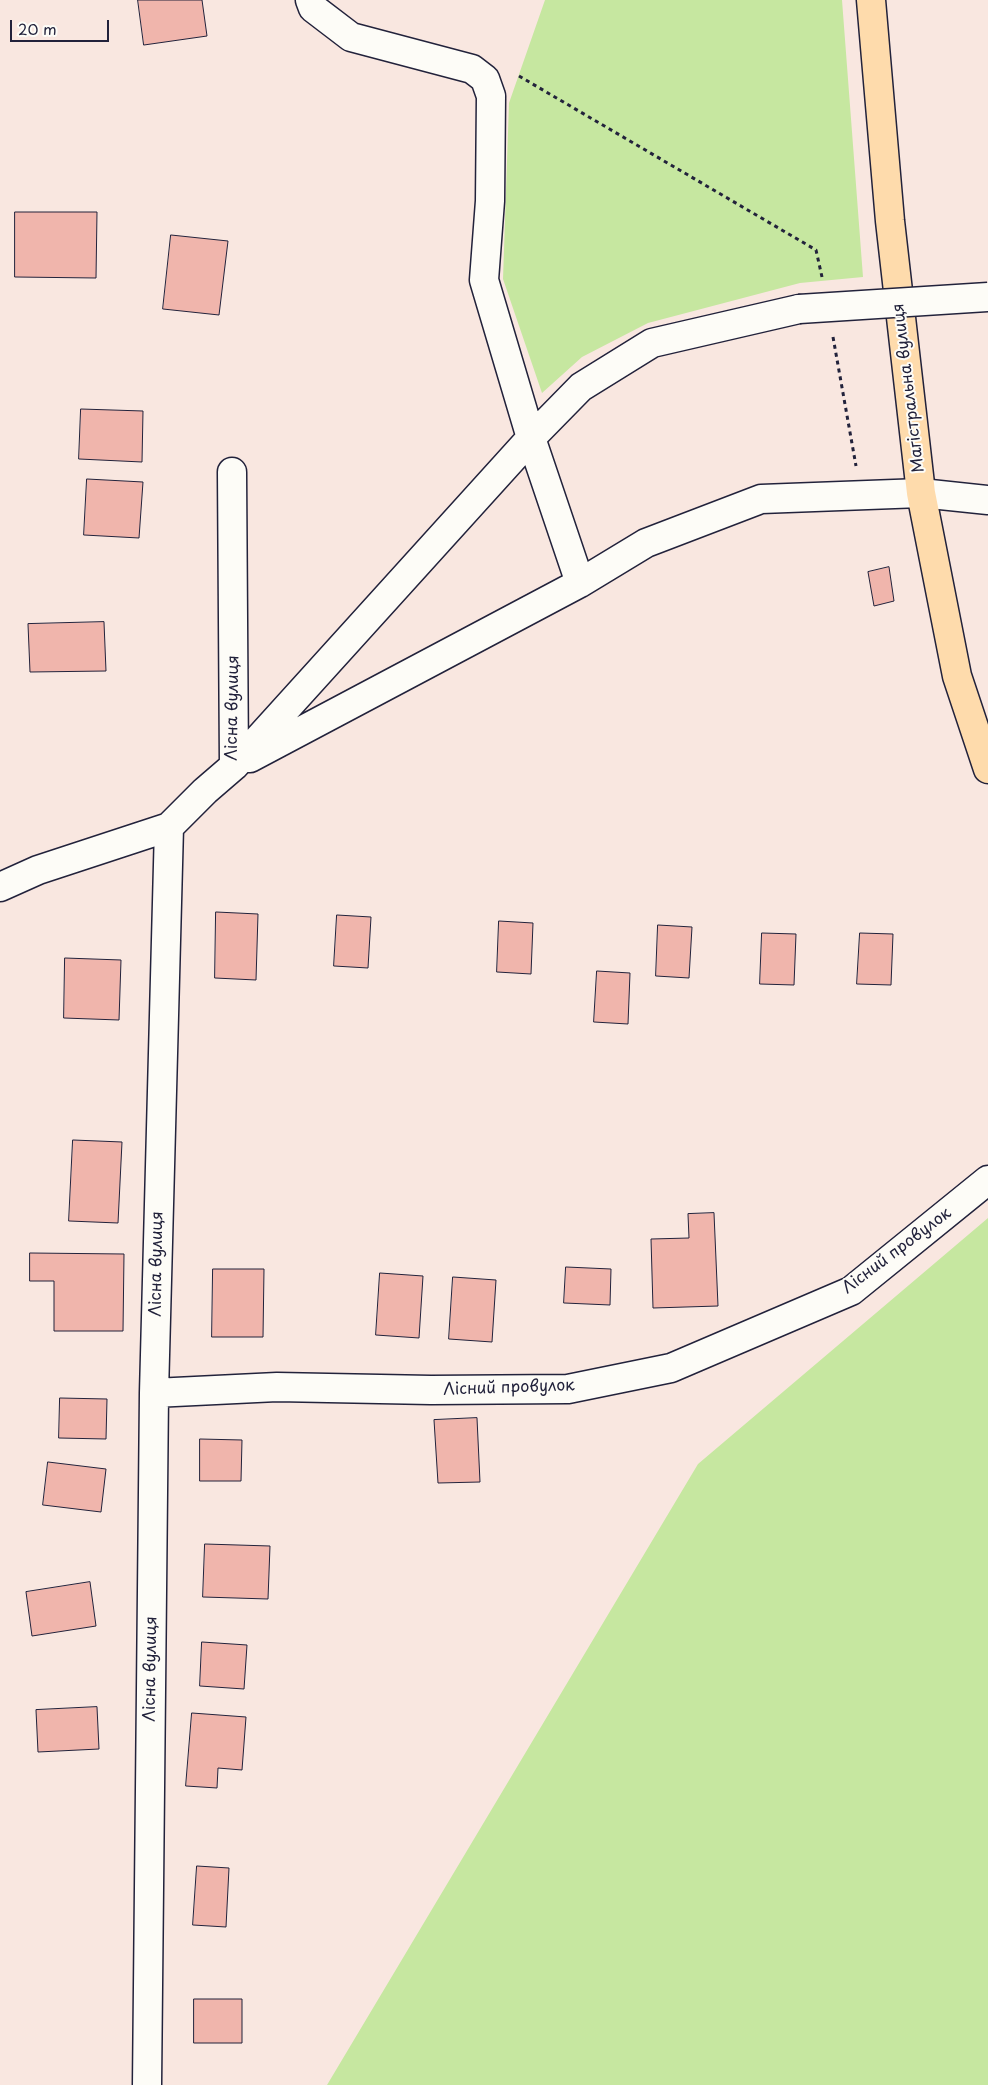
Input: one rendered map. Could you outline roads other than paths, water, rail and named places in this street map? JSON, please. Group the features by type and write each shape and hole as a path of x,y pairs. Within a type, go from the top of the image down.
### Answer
{"main road":[{"name":"Магістральна вулиця","path":"871,0 890,222 921,493 957,676 988,769"}],"street":[{"path":"310,0 313,8 351,37 472,68 485,80 491,96 490,201 484,280 531,438 580,583"},
{"path":"234,766 531,438 581,387 652,343 799,309 988,297"},
{"name":"Лісна вулиця","path":"147,2085 154,1393 168,827 234,766 232,472"},
{"path":"234,766 580,583 646,543 760,499 921,493 988,500"},
{"path":"0,888 38,870 168,827"},
{"name":"Лісний провулок","path":"154,1393 277,1387 431,1390 568,1389 670,1368 851,1290 988,1180"}]}
